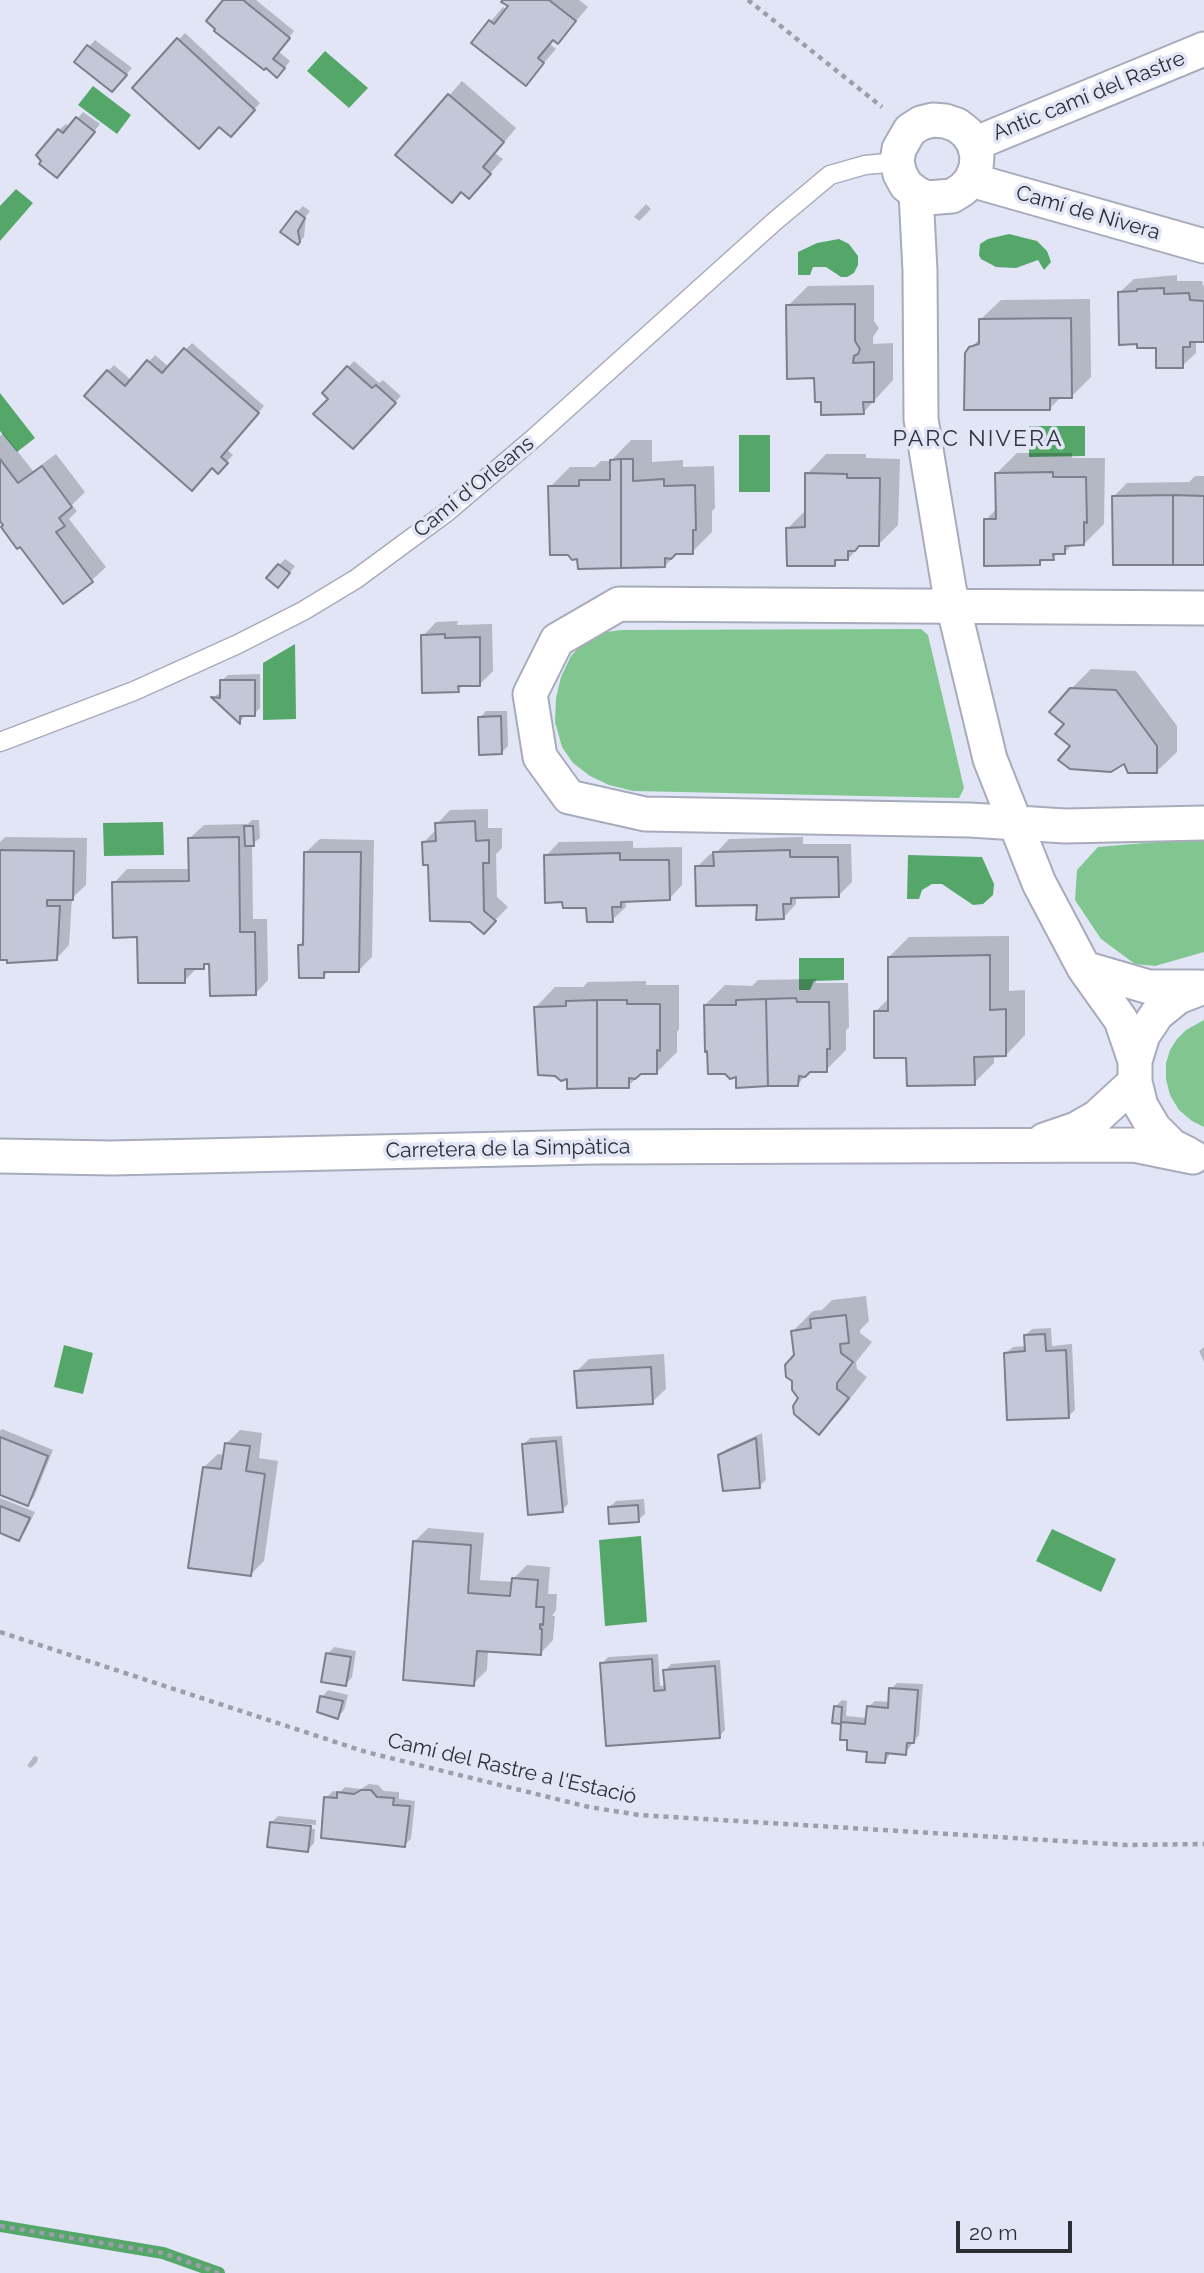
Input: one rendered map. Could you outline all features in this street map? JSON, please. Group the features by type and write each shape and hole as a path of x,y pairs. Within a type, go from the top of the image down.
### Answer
{"street":[{"name":"Antic camí del Rastre","path":"974,144 1204,49"},
{"path":"933,120 957,125 967,133 974,144 976,168 971,180 952,196 927,198 906,185 900,174 899,149 910,130 920,123 933,120"},
{"name":"Camí de Nivera","path":"971,180 1204,246"},
{"path":"916,193 920,271 921,419 953,605 990,759 1039,883 1084,968 1121,1020 1141,1106 1154,1128 1172,1146 1199,1158"},
{"path":"1204,608 619,604 557,640 530,694 540,757 569,797 645,814 1134,826 1204,823"},
{"path":"1084,968 1149,987 1203,987"},
{"path":"1135,1071 1143,1035 1157,1014 1178,997 1203,987"},
{"name":"Carretera de la Simpàtica","path":"1016,1147 1076,1129 1097,1117 1135,1071"},
{"name":"Carretera de la Simpàtica","path":"0,1156 112,1158 595,1147 1134,1145 1199,1158"}],"lane":[{"name":"Camí d'Orleans","path":"0,742 134,691 238,645 356,579 447,512 534,438 775,221 830,175 865,165 898,162"}],"path":[{"path":"748,0 910,130"},
{"name":"Camí del Rastre a l'Estació","path":"0,1632 366,1752 589,1807 639,1815 1127,1845 1204,1844"},
{"path":"0,2226 163,2253 219,2273"}],"shaded area":[{"path":"325,51 368,88 349,108 307,71"},
{"path":"93,86 131,115 117,134 78,105"},
{"path":"16,189 33,203 0,241 0,206"},
{"path":"1009,234 1037,241 1047,251 1051,262 1044,270 1038,260 1016,268 996,267 981,259 980,244 988,239"},
{"path":"839,239 849,244 858,256 854,273 841,277 826,267 813,267 810,275 798,275 798,252 817,243"},
{"path":"0,393 35,438 17,452 0,431"},
{"path":"1029,426 1085,426 1085,456 1029,457"},
{"path":"739,435 770,435 770,492 739,492"},
{"path":"921,629 928,635 964,788 959,798 633,791 609,785 590,776 573,763 562,747 555,722 556,698 561,677 571,656 580,646 606,632"},
{"path":"295,644 296,719 263,720 263,663"},
{"path":"163,822 164,855 104,856 103,823"},
{"path":"1204,838 1204,952 1155,966 1135,964 1101,939 1075,900 1077,870 1098,847"},
{"path":"908,855 982,857 994,884 993,895 983,904 973,905 942,884 932,884 922,890 919,899 907,899"},
{"path":"799,958 844,958 844,980 814,981 810,990 799,990"},
{"path":"1204,1020 1204,1127 1179,1110 1170,1095 1166,1063 1177,1039 1186,1030"},
{"path":"64,1345 93,1353 83,1394 54,1387"},
{"path":"1052,1529 1116,1559 1101,1592 1036,1561"},
{"path":"641,1536 647,1622 605,1626 599,1540"}],"building":[{"path":"223,0 243,0 290,38 273,59 285,68 277,78 214,31 206,21"},
{"path":"549,0 576,21 558,44 553,40 538,58 544,63 526,86 471,43 489,20 494,24 508,6 501,2"},
{"path":"177,38 255,110 231,137 219,127 199,149 132,88"},
{"path":"87,45 127,75 112,92 74,62"},
{"path":"448,94 504,142 483,167 491,174 469,199 461,192 452,203 395,155"},
{"path":"76,117 95,132 57,178 39,164 41,161 36,155 58,129 63,133"},
{"path":"296,211 305,218 298,231 298,245 280,232"},
{"path":"1164,288 1164,294 1189,293 1190,300 1204,301 1204,342 1190,342 1190,347 1183,347 1183,368 1156,368 1156,348 1137,348 1137,344 1119,345 1118,292"},
{"path":"855,304 855,341 860,349 854,356 853,363 874,362 874,402 863,402 864,414 821,415 821,402 815,402 814,378 787,379 786,305"},
{"path":"1071,318 1072,398 1050,398 1050,410 964,410 965,353 969,347 979,344 979,319"},
{"path":"184,348 259,413 221,457 228,463 218,474 212,468 192,491 84,396 107,370 125,386 147,360 162,373"},
{"path":"347,366 372,388 376,385 396,403 353,449 313,414 328,399 322,393"},
{"path":"0,459 18,483 42,466 72,507 59,518 65,526 56,532 93,582 63,604 20,547 17,549 1,527"},
{"path":"621,459 621,568 578,569 577,559 572,560 568,555 550,555 548,486 579,486 579,480 610,480 610,460"},
{"path":"621,459 633,459 633,481 664,479 664,486 695,485 696,530 693,530 693,554 676,554 671,559 665,558 665,567 621,568"},
{"path":"1053,472 1053,477 1086,477 1087,523 1084,522 1084,545 1065,546 1065,554 1053,554 1054,560 1040,560 1040,565 984,566 984,519 996,519 995,473"},
{"path":"805,473 847,474 847,478 880,478 879,546 859,546 855,551 848,551 848,560 835,560 835,566 787,566 786,528 805,527"},
{"path":"1173,495 1204,496 1204,565 1173,565"},
{"path":"1173,495 1173,565 1113,565 1112,496"},
{"path":"278,564 290,573 278,588 266,578"},
{"path":"445,634 445,638 480,637 480,686 458,686 459,692 422,693 421,635"},
{"path":"220,680 255,680 255,716 240,716 240,724 211,697 220,698"},
{"path":"1070,688 1116,690 1157,746 1157,773 1128,773 1124,764 1111,772 1070,769 1058,760 1070,746 1055,734 1064,724 1049,712"},
{"path":"501,716 502,754 479,755 478,717"},
{"path":"475,821 476,841 489,840 489,863 483,863 484,911 496,921 484,934 470,922 430,921 428,865 423,865 422,842 436,841 435,823"},
{"path":"244,826 253,826 254,846 245,846"},
{"path":"239,837 240,932 255,932 256,995 210,996 209,964 204,964 204,969 185,969 185,983 138,983 137,937 113,938 112,882 189,881 188,838"},
{"path":"0,850 74,851 73,900 47,900 47,906 60,906 57,960 7,963 7,960 0,960"},
{"path":"790,850 790,857 838,857 839,897 791,898 791,904 783,904 784,919 756,920 757,905 696,906 695,866 714,866 713,852"},
{"path":"304,852 361,852 359,972 324,972 324,978 299,978 298,945 303,945"},
{"path":"620,853 620,860 669,860 670,900 621,902 621,907 612,907 613,922 587,922 586,908 563,908 562,902 545,903 544,855"},
{"path":"990,955 990,1010 1006,1009 1006,1056 974,1057 975,1085 907,1086 906,1058 874,1058 874,1011 888,1011 888,957"},
{"path":"796,998 797,1002 829,1002 830,1049 827,1049 827,1072 810,1072 805,1077 799,1076 798,1086 768,1086 766,999"},
{"path":"766,999 768,1086 736,1088 736,1077 730,1079 725,1074 708,1074 704,1005 736,1005 736,1000"},
{"path":"597,1000 597,1088 567,1089 567,1079 561,1081 555,1076 538,1075 534,1007 566,1006 566,1001"},
{"path":"597,1000 660,1004 657,1074 641,1074 635,1079 629,1078 629,1088 597,1088"},
{"path":"846,1315 849,1343 840,1344 841,1353 853,1362 837,1383 837,1389 849,1398 819,1435 794,1414 793,1406 798,1398 792,1390 792,1381 786,1377 785,1365 794,1355 791,1331 811,1328 810,1319"},
{"path":"1045,1334 1046,1351 1066,1350 1069,1418 1007,1420 1004,1353 1025,1351 1024,1335"},
{"path":"651,1367 653,1404 577,1408 574,1371"},
{"path":"0,1437 48,1456 28,1506 0,1495"},
{"path":"756,1438 760,1488 723,1491 718,1455"},
{"path":"556,1441 563,1512 528,1515 522,1444"},
{"path":"225,1443 250,1446 246,1471 265,1474 251,1576 188,1568 203,1467 221,1469"},
{"path":"638,1505 639,1522 609,1524 608,1507"},
{"path":"0,1506 30,1518 19,1541 0,1533"},
{"path":"413,1541 471,1545 468,1593 510,1596 512,1578 538,1580 536,1607 544,1607 543,1625 540,1624 541,1655 477,1651 474,1686 403,1680"},
{"path":"326,1653 351,1657 346,1686 321,1682"},
{"path":"652,1659 654,1691 665,1690 663,1670 715,1666 720,1738 606,1746 600,1663"},
{"path":"889,1688 918,1690 914,1743 907,1743 906,1755 886,1753 885,1763 866,1762 867,1752 847,1750 847,1740 840,1740 841,1724 832,1723 834,1706 842,1707 841,1722 865,1724 867,1706 888,1708"},
{"path":"320,1696 343,1701 338,1719 317,1712"},
{"path":"361,1790 371,1790 377,1797 394,1798 393,1805 410,1806 405,1847 321,1838 324,1797 337,1798 337,1792 354,1794"},
{"path":"270,1822 311,1826 308,1852 267,1847"}],"waterway":[{"path":"0,2226 163,2253 219,2273"}],"district":[{"name":"PARC NIVERA","path":"978,439"}]}
